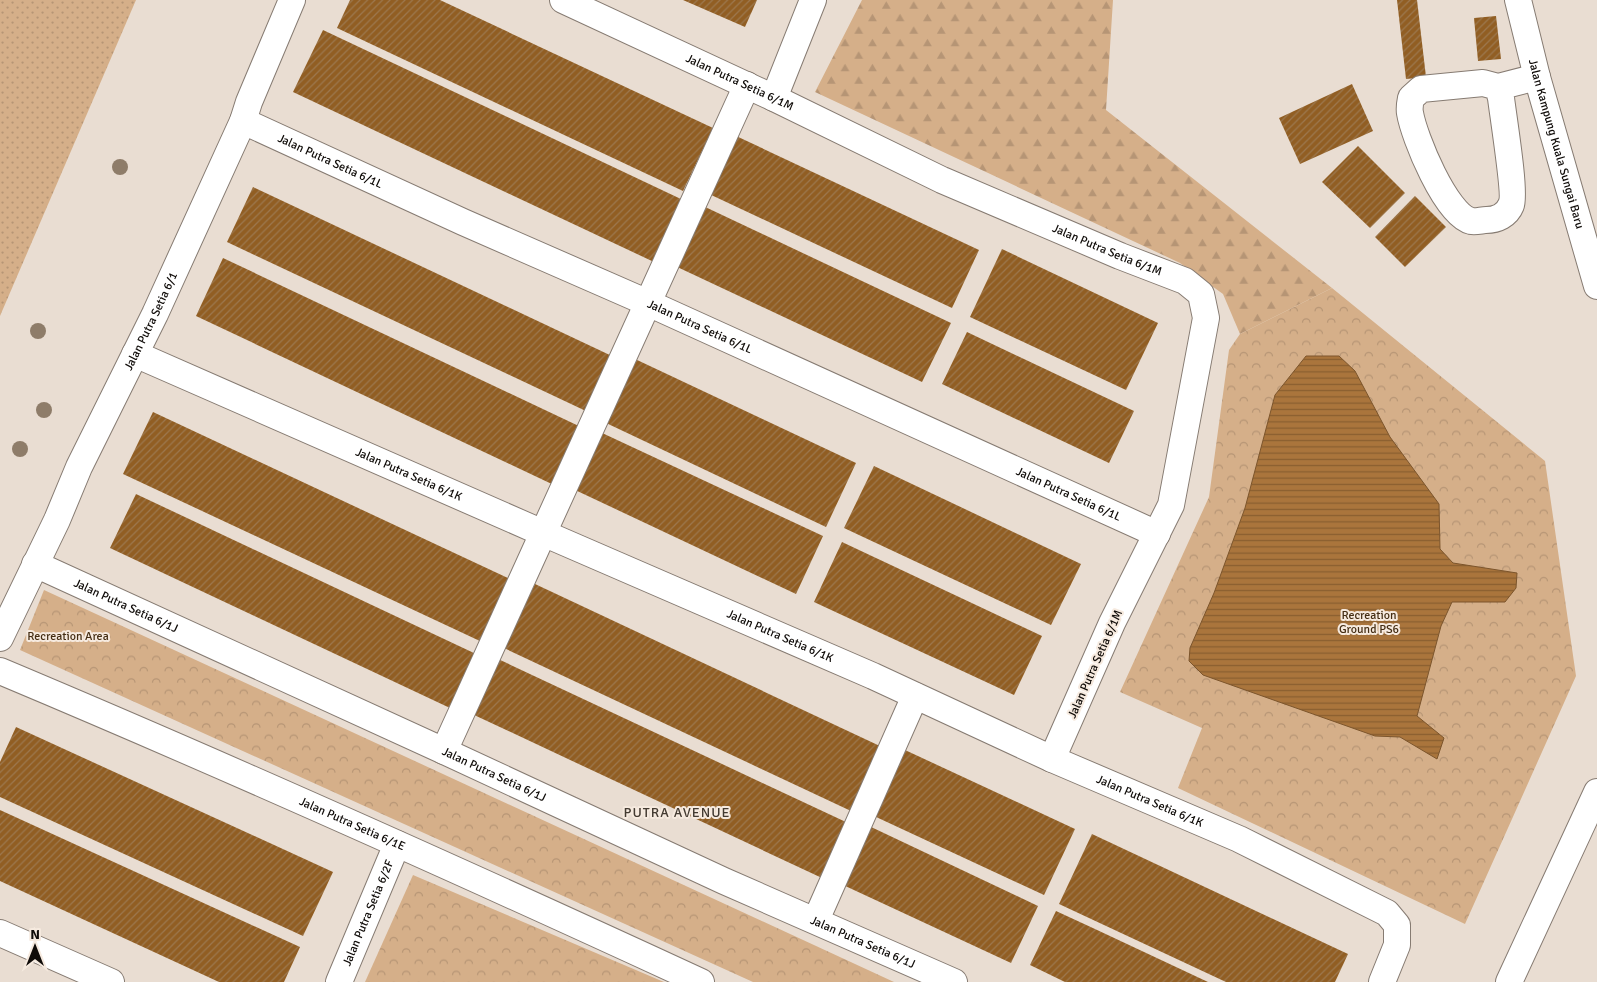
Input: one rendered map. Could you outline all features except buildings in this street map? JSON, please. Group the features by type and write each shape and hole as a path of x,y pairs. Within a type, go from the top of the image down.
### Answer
{"street":[{"name":"Jalan Putra Setia 6/1","path":"0,638 243,121 292,0"},
{"name":"Jalan Putra Setia 6/1M","path":"563,0 747,85 942,180 1120,256 1184,281 1201,294 1206,318 1171,505 1112,623 1052,759"},
{"path":"774,98 813,0"},
{"name":"Jalan Kampung Kuala Sungai Baru","path":"1518,0 1537,77 1595,270"},
{"path":"1498,87 1505,126 1512,204 1505,214 1493,220 1470,221 1455,210 1420,148 1409,111 1411,98 1421,90 1483,83 1498,87 1537,77"},
{"path":"444,751 747,85"},
{"name":"Jalan Putra Setia 6/1L","path":"243,121 1157,534"},
{"name":"Jalan Putra Setia 6/1K","path":"135,354 818,652 1052,759 1239,839 1387,913 1396,925 1397,945 1382,982"},
{"name":"Jalan Putra Setia 6/1J","path":"35,564 724,880 954,982"},
{"name":"Jalan Putra Setia 6/1E","path":"0,671 144,732 397,844 701,982"},
{"path":"816,920 915,696"},
{"path":"1509,982 1597,792"},
{"name":"Jalan Putra Setia 6/2F","path":"339,982 397,844"},
{"path":"0,933 111,982"}],"green space":[{"path":"0,0 136,0 0,316"},
{"path":"862,0 1113,0 1106,110 1332,288 1240,334 1223,294 1180,263 815,92"},
{"name":"Recreation Ground PS6","path":"1332,288 1545,461 1576,676 1465,924 1178,788 1202,728 1120,692 1209,497 1229,350 1240,334"},
{"name":"Recreation Area","path":"44,590 894,982 753,982 20,650"},
{"path":"413,875 664,982 365,982"}],"shaded area":[{"path":"1306,356 1339,356 1355,371 1390,437 1439,504 1440,549 1453,563 1517,573 1516,588 1505,602 1452,602 1441,626 1417,716 1444,738 1437,759 1400,737 1375,736 1203,675 1189,661 1190,648 1214,593 1245,508 1275,395"}],"district":[{"name":"PUTRA AVENUE","path":"677,812"}]}
